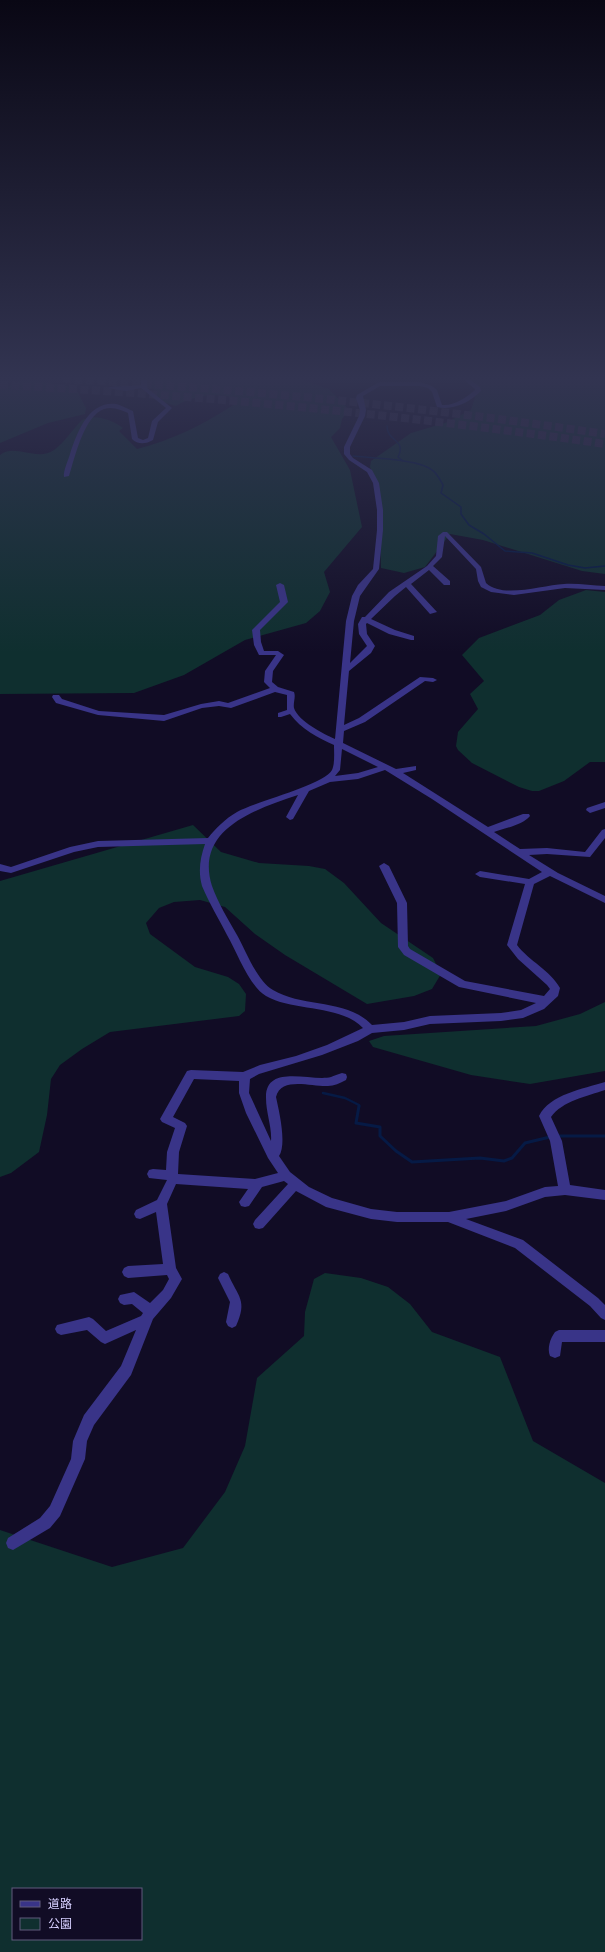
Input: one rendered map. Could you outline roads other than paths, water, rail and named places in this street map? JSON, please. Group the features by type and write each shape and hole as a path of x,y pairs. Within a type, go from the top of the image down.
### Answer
{"street":[{"path":"66,476 68,470"},
{"path":"369,470 376,483 380,510 380,530 376,569 361,587 356,596 350,620 347,669 344,678 336,770 329,778 282,800 251,808 237,814 224,825 211,841 204,863 207,885 262,986 267,992 275,996 356,1018 368,1025 370,1029"},
{"path":"347,669 368,651 371,646 363,634 362,624 365,619 392,594 430,567 439,557 441,536 445,533 479,568 480,578 484,586 494,591 506,592 564,586 605,588"},
{"path":"430,567 447,583"},
{"path":"406,583 433,612"},
{"path":"280,585 284,602 256,630 256,636 258,646 262,653 278,653 280,655 271,666 268,682 275,689 291,694 289,706 291,711 302,723 338,744 395,772 550,872 605,900"},
{"path":"365,619 392,632 411,638"},
{"path":"340,730 362,720 423,679 433,680"},
{"path":"56,697 59,701 98,713 164,718 201,706 219,703 228,706 275,689"},
{"path":"281,715 291,711"},
{"path":"329,778 341,779 363,775 385,767"},
{"path":"395,772 413,768"},
{"path":"294,814 306,789"},
{"path":"590,810 605,805"},
{"path":"487,831 519,820 526,816"},
{"path":"519,852 547,851 587,855 605,832"},
{"path":"0,867 6,870 11,870 73,849 98,844 211,841"},
{"path":"384,866 402,903 403,947 406,952 463,984 545,1000"},
{"path":"480,874 530,882 550,872"},
{"path":"13,1543 45,1523 55,1511 78,1459 80,1442 89,1420 126,1370 148,1316 167,1294 176,1279 170,1269 162,1204 173,1177 171,1166 176,1138 181,1126 166,1120 191,1074 245,1077 260,1068 290,1062 359,1037 370,1029 404,1026 430,1020 501,1017 523,1014 536,1008 554,992 555,988 546,976 526,960 512,945 530,882"},
{"path":"245,1077 244,1093 272,1155 290,1180 330,1203 357,1212 397,1217 449,1217 506,1206 545,1192 565,1190 605,1195"},
{"path":"272,1155 276,1152 277,1139 271,1096 271,1091 274,1086 289,1080 329,1082 342,1077"},
{"path":"565,1190 555,1137 546,1120 548,1110 575,1096 605,1086"},
{"path":"154,1174 236,1184 290,1180"},
{"path":"259,1224 290,1180"},
{"path":"245,1202 258,1183"},
{"path":"140,1214 162,1204"},
{"path":"449,1217 471,1227 519,1244 594,1302 605,1314"},
{"path":"128,1272 170,1269"},
{"path":"224,1278 235,1299 236,1306 232,1322"},
{"path":"124,1299 134,1298 148,1316"},
{"path":"60,1329 89,1323 104,1338 148,1316"},
{"path":"555,1352 556,1341 559,1336 605,1336"}],"waterway":[{"path":"432,470 443,485 441,493 461,507 461,514 469,525 484,534 505,551 532,553 568,565 585,568 605,566"},
{"path":"323,1093 345,1098 359,1106"},
{"path":"359,1106 356,1123 380,1127 380,1136 396,1151 412,1162 480,1158 504,1161 512,1158 525,1143 550,1137"},
{"path":"557,1136 605,1136"}]}
